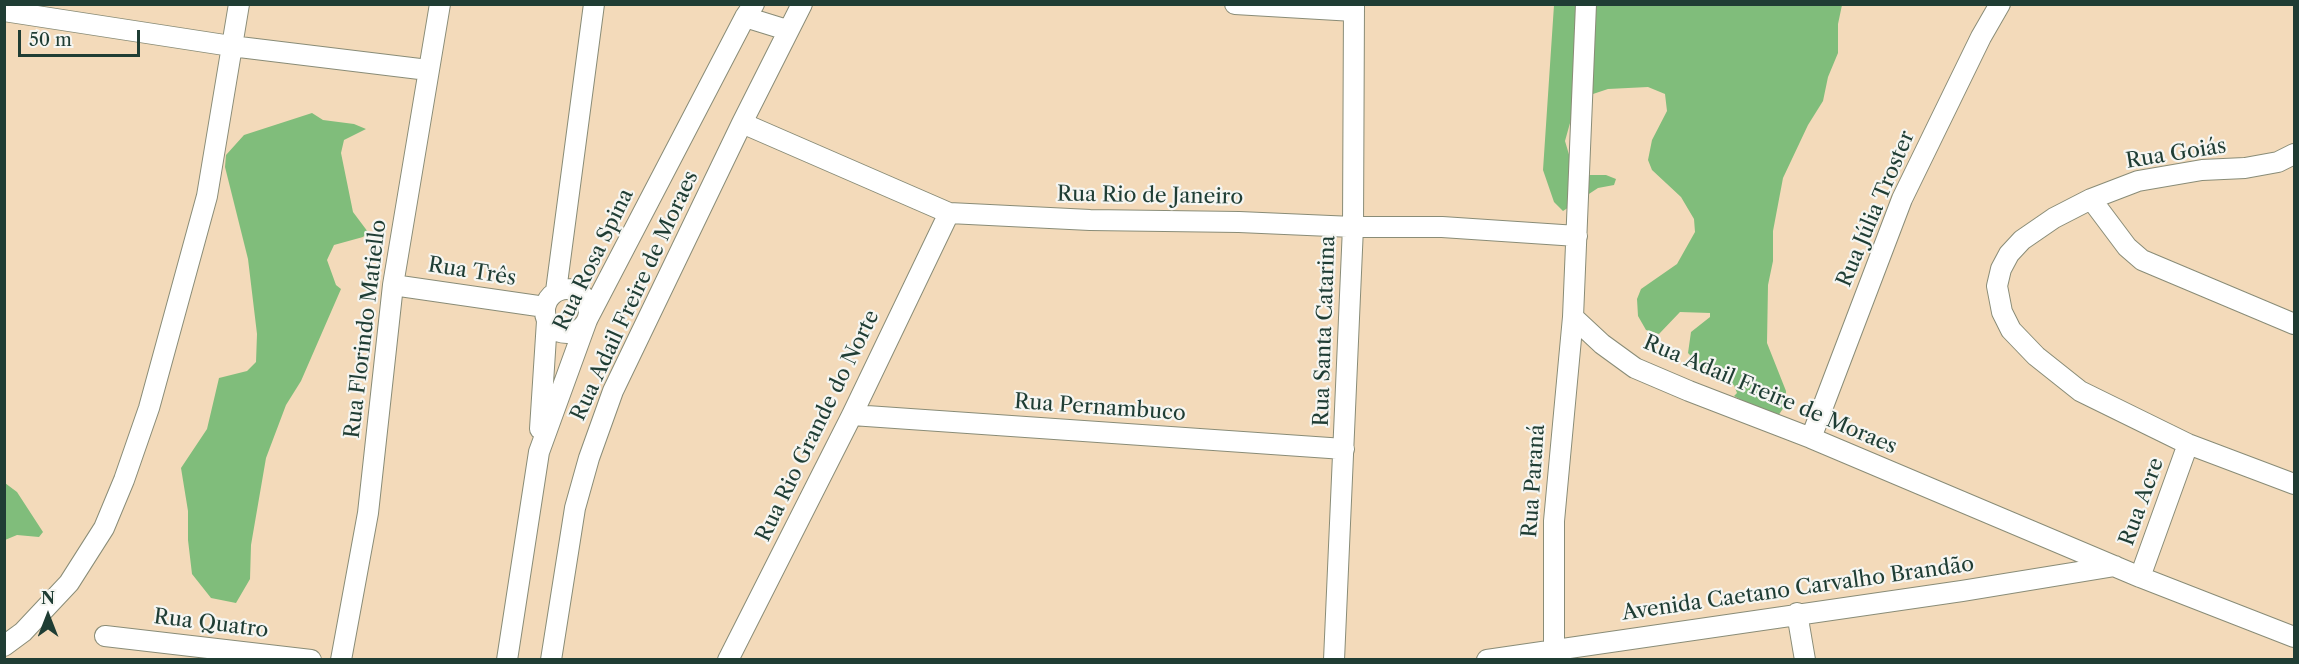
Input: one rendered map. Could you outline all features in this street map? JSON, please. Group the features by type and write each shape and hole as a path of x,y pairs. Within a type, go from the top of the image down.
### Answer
{"street":[{"path":"4,646 23,632 69,583 104,528 124,480 149,408 207,196 239,4"},
{"name":"Rua Florindo Matiello","path":"341,660 368,513 393,285 440,4"},
{"path":"538,452 549,307 594,4"},
{"name":"Rua Adail Freire de Moraes","path":"551,660 575,508 589,458 613,391 787,30 802,4"},
{"path":"1235,4 1354,8"},
{"path":"1573,317 1586,4"},
{"name":"Rua Júlia Troster","path":"1811,438 1902,199 1981,37 2000,4"},
{"name":"Rua Santa Catarina","path":"1334,660 1353,227 1354,8"},
{"path":"4,11 231,46 428,70"},
{"path":"750,11 787,30"},
{"name":"Rua Rosa Spina","path":"507,660 538,452 587,320 750,11"},
{"name":"Rua Rio de Janeiro","path":"742,123 949,213 1353,227 1442,227 1577,236"},
{"name":"Rua Goiás","path":"2188,444 2080,391 2036,356 2011,330 2002,312 1997,286 2009,254 2022,240 2054,218 2091,199 2138,181 2202,171 2245,168 2278,162 2295,154"},
{"path":"2091,199 2127,247 2142,260 2295,324"},
{"name":"Rua Rio Grande do Norte","path":"728,660 852,415 949,213"},
{"name":"Rua Três","path":"393,285 549,307"},
{"path":"567,288 577,291 586,298 589,309 587,320 579,329 568,333 556,330 549,307 567,288"},
{"name":"Rua Adail Freire de Moraes","path":"1573,317 1602,344 1635,368 1811,438 2140,577 2295,637"},
{"name":"Rua Paraná","path":"1554,648 1554,521 1573,317"},
{"name":"Rua Pernambuco","path":"852,415 1344,449"},
{"path":"2188,444 2295,484"},
{"name":"Rua Acre","path":"2140,577 2188,444"},
{"name":"Avenida Caetano Carvalho Brandão","path":"1487,660 1554,648 1962,591 2115,566"},
{"path":"1797,613 1805,660"},
{"name":"Rua Quatro","path":"105,636 311,660"}],"green space":[{"path":"1554,5 1842,5 1838,24 1838,53 1828,77 1823,101 1808,125 1783,178 1773,231 1773,261 1768,285 1767,343 1786,391 1786,404 1776,419 1734,396 1737,393 1734,385 1700,365 1688,353 1691,332 1710,317 1710,313 1680,312 1659,334 1646,330 1638,316 1637,299 1641,289 1677,264 1695,232 1694,219 1681,197 1652,170 1648,160 1652,140 1667,111 1665,94 1648,87 1608,89 1584,97 1575,105 1565,141 1575,175 1606,175 1616,179 1614,185 1598,188 1563,211 1554,202 1543,170"},
{"path":"312,113 323,120 354,124 366,129 344,140 341,153 353,212 368,232 363,237 334,245 327,260 336,285 341,289 301,381 286,405 266,458 251,545 250,579 236,603 211,598 192,574 188,540 188,511 181,468 207,429 219,378 247,371 256,362 257,334 248,259 225,167 226,155 244,135"},
{"path":"5,483 17,492 43,532 39,537 17,535 5,540"}]}
